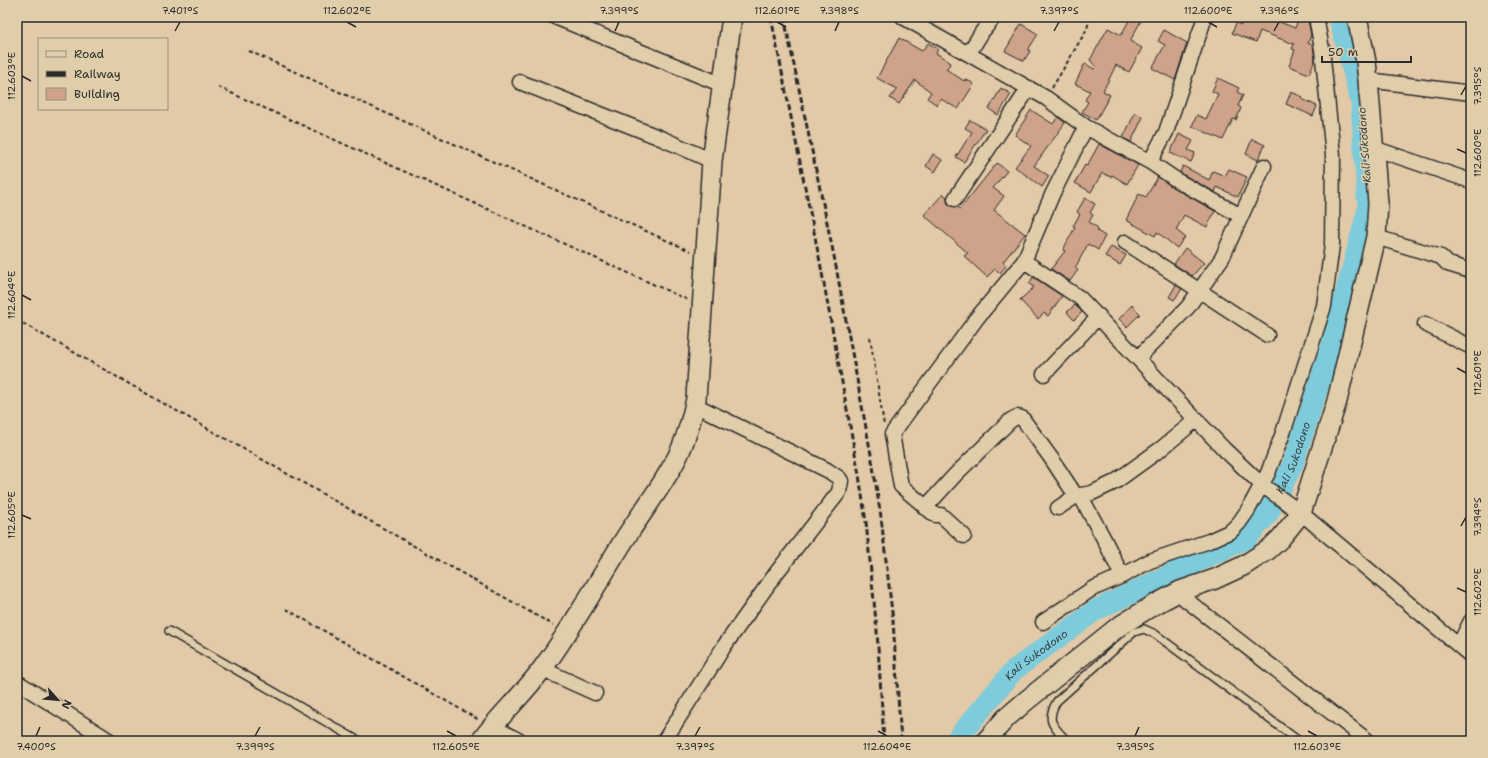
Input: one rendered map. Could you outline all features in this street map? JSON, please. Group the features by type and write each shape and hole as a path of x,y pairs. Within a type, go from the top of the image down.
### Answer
{"street":[{"path":"555,17 723,85"},
{"path":"486,734 542,669 674,465 683,445 694,405 712,161 732,17"},
{"path":"903,17 1030,88 1086,127 1150,162 1178,181 1241,216"},
{"path":"969,53 982,32 994,17"},
{"path":"1150,162 1166,132 1205,17"},
{"path":"1044,622 1092,590 1150,561 1209,541 1231,531 1243,517 1264,486 1281,440 1324,306 1332,245 1333,155 1322,49 1316,17"},
{"path":"986,741 1006,718 1022,704 1134,617 1180,591 1214,579 1243,566 1268,550 1280,539 1296,509 1337,401 1376,237 1378,204 1368,80 1357,17"},
{"path":"1368,80 1471,93"},
{"path":"520,82 663,139 712,161"},
{"path":"956,199 1030,88"},
{"path":"964,536 940,515 935,515 925,508 901,486 892,434 977,318 1024,261 1052,195 1086,127"},
{"path":"1373,148 1471,180"},
{"path":"1138,358 1188,307 1222,258 1264,166"},
{"path":"1376,237 1441,257 1448,264 1471,272"},
{"path":"1125,242 1267,335"},
{"path":"1024,261 1080,298 1099,316 1225,450 1264,486 1296,509 1471,656"},
{"path":"1044,374 1099,316"},
{"path":"1425,324 1471,347"},
{"path":"664,741 725,645 777,572 839,492 841,481 827,470 694,405"},
{"path":"925,508 955,475 1011,420 1018,417 1022,418 1078,496 1104,539 1122,576"},
{"path":"1058,508 1078,496 1092,493 1115,482 1162,448 1197,419"},
{"path":"1180,591 1186,599 1368,741"},
{"path":"1459,645 1471,621"},
{"path":"542,669 595,694"},
{"path":"17,682 110,741"},
{"path":"486,734 520,741"}],"lane":[{"path":"1067,741 1050,719 1051,710 1057,701 1134,632 1144,630 1155,634 1299,741"},
{"path":"169,631 359,741"}],"path":[{"path":"1046,98 1088,29 1090,17"},
{"path":"250,51 706,258"},
{"path":"218,87 702,306"},
{"path":"17,320 566,633"},
{"path":"870,337 885,432 892,434"},
{"path":"286,609 486,734"}],"building":[{"path":"1131,17 1143,17 1130,41 1142,48 1129,72 1116,65 1103,91 1110,95 1096,120 1082,112 1088,102 1085,100 1090,91 1075,84 1084,65 1086,64 1094,69 1096,67 1090,60 1108,28 1121,35"},
{"path":"1244,17 1267,17 1295,28 1299,17 1308,20 1311,35 1308,43 1313,45 1315,60 1309,74 1289,66 1295,50 1292,49 1294,44 1260,31 1256,42 1232,33 1236,23 1241,25"},
{"path":"1021,24 1038,34 1028,50 1030,51 1024,61 1005,51"},
{"path":"1164,30 1187,43 1175,80 1152,68 1165,45 1158,41"},
{"path":"899,38 922,51 928,43 938,49 936,53 951,63 946,69 964,81 965,79 974,84 958,109 941,99 937,105 927,98 931,92 915,80 899,104 890,98 897,89 877,78"},
{"path":"1218,78 1239,88 1237,92 1243,95 1238,106 1241,108 1236,120 1233,119 1223,140 1192,126 1197,115 1206,119 1218,94 1212,91"},
{"path":"1001,88 1011,94 998,115 989,109"},
{"path":"1291,92 1303,97 1302,99 1317,106 1313,116 1286,104"},
{"path":"1031,110 1053,124 1058,117 1065,123 1034,166 1049,176 1042,187 1015,167 1031,146 1015,135"},
{"path":"1135,113 1143,117 1131,142 1123,138"},
{"path":"970,120 986,129 964,162 956,157 972,132 965,128"},
{"path":"1179,134 1193,141 1188,150 1195,153 1191,162 1170,153"},
{"path":"1252,139 1265,145 1258,160 1246,154"},
{"path":"1099,144 1138,165 1127,184 1112,175 1111,177 1102,173 1091,192 1075,183 1085,165 1087,166"},
{"path":"933,154 942,160 935,172 926,166"},
{"path":"997,163 1007,171 993,188 1004,196 994,210 1025,234 1003,262 1006,266 1000,273 995,269 987,277 964,256 968,253 924,215 943,194 947,197 947,202 950,206 960,209"},
{"path":"1183,166 1209,180 1213,171 1225,176 1229,169 1247,177 1238,197 1217,187 1215,192 1182,174 1180,172"},
{"path":"1158,177 1174,188 1215,211 1207,227 1184,215 1176,230 1185,237 1177,248 1157,232 1155,236 1126,220 1139,194 1146,197"},
{"path":"1085,198 1095,204 1090,213 1093,215 1089,222 1098,228 1097,231 1105,236 1098,250 1088,244 1075,268 1078,270 1070,281 1051,269 1065,251 1063,250 1075,227 1073,226 1080,214 1077,212"},
{"path":"1111,247 1126,255 1120,265 1105,256"},
{"path":"1185,248 1204,263 1192,276 1174,264"},
{"path":"1033,277 1062,296 1048,316 1044,313 1038,319 1020,300 1034,287 1029,284"},
{"path":"1176,285 1182,289 1174,300 1169,297"},
{"path":"1075,305 1082,312 1074,320 1067,312"},
{"path":"1132,305 1140,314 1127,327 1119,319"}],"waterway":[{"name":"Kali Sukodono","path":"955,741 1014,670 1096,610 1247,538 1268,514 1293,464 1332,344 1368,209 1361,102 1339,17"}],"railway":[{"path":"771,17 820,262 859,475 866,522 877,631 884,741"},
{"path":"784,17 834,256 872,460 881,517 893,621 901,741"}]}
